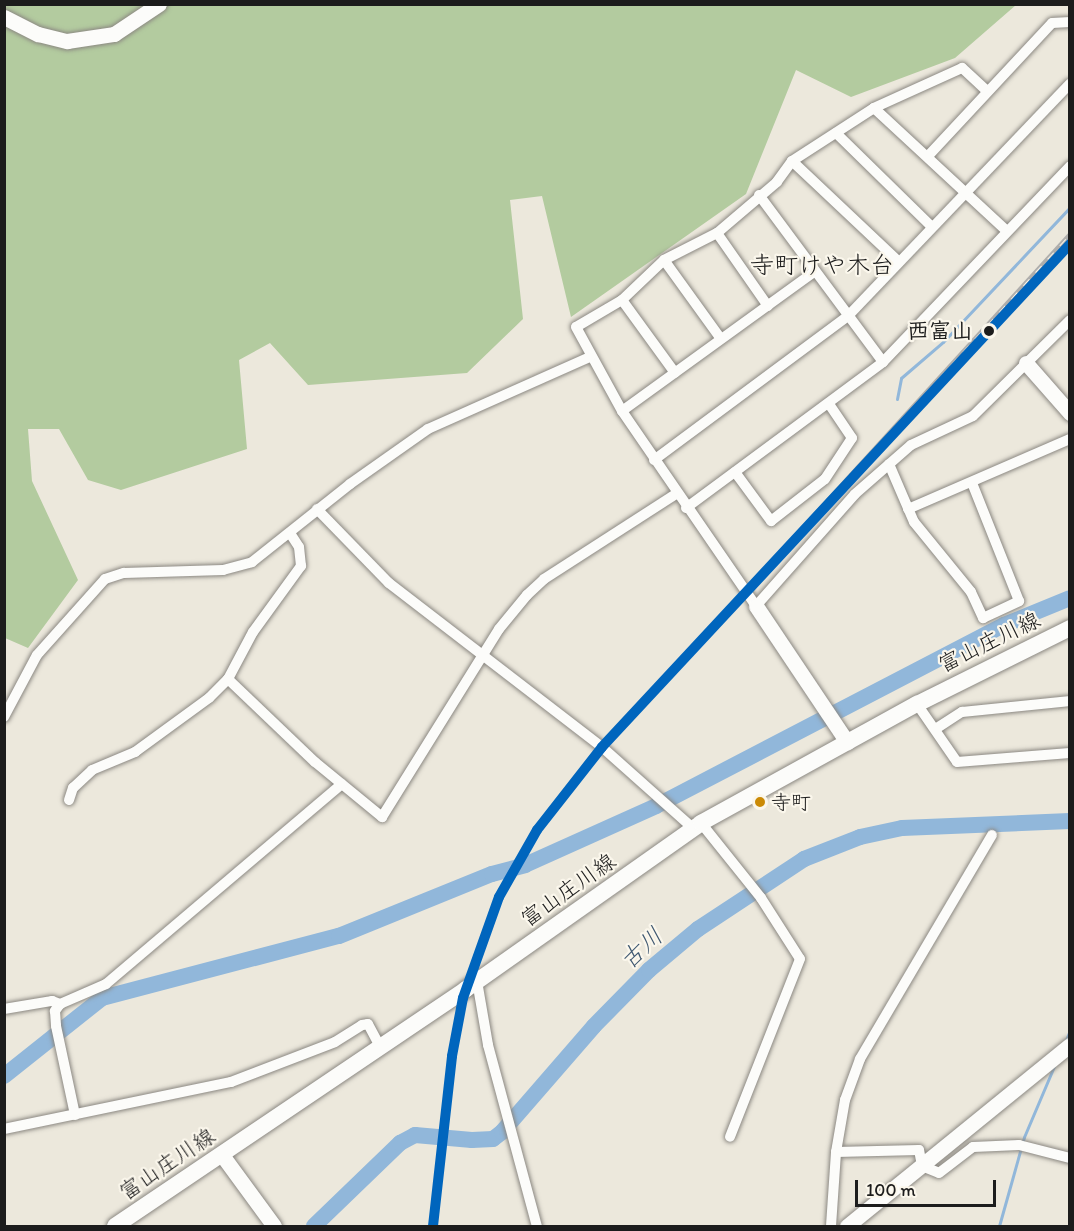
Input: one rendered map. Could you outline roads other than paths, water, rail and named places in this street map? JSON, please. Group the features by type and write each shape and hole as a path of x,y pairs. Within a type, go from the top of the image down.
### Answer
{"main road":[{"name":"富山庄川線","path":"115,1227 477,981 698,826 917,704 1070,628"}],"street":[{"path":"4,16 38,34 67,41 114,34 159,4"},
{"path":"928,156 1052,23 1070,22"},
{"path":"847,742 756,606 676,494 622,411 590,357 576,327 622,300 664,260 717,233 777,182 792,161 874,108 962,69 987,92"},
{"path":"654,460 848,316 1070,84"},
{"path":"874,108 1007,231"},
{"path":"836,133 932,227"},
{"path":"792,161 899,262"},
{"path":"686,508 883,362 1070,166"},
{"path":"759,195 883,362"},
{"path":"717,233 768,306"},
{"path":"664,260 722,339"},
{"path":"622,411 814,272"},
{"path":"622,300 675,373"},
{"path":"756,606 847,503 889,464 911,445 972,416 1070,320"},
{"path":"4,717 37,655 105,579 124,573 238,567 290,533 317,509 428,429 590,357"},
{"path":"1026,363 1070,413"},
{"path":"735,472 771,521 825,479 852,438 828,404"},
{"path":"908,508 972,483 1070,439"},
{"path":"889,464 914,522 971,592 983,618 1019,601 972,483"},
{"path":"228,679 342,784 382,817 499,629 544,579 676,494"},
{"path":"317,509 389,583 484,654 659,795 674,810 698,826 761,898 800,959 730,1137"},
{"path":"69,800 74,788 92,770 140,749 209,698 228,679 253,632 300,566 299,547 290,533"},
{"path":"937,728 962,712 1070,701"},
{"path":"917,704 937,728 957,762 1070,753"},
{"path":"75,1115 56,1026 55,1011 60,1004 106,984 342,784"},
{"path":"831,1227 836,1152 845,1101 860,1059 992,835"},
{"path":"477,981 505,1110 537,1227"},
{"path":"4,1009 52,1001 60,1004"},
{"path":"4,1129 231,1082 335,1041 362,1025 368,1024 380,1047"},
{"path":"847,1227 1070,1045"},
{"path":"922,1166 939,1173 973,1147 1031,1146 1070,1158"},
{"path":"836,1152 919,1150 922,1166"},
{"path":"222,1155 274,1227"}],"waterway":[{"path":"897,399 901,378 943,342 1070,207"},
{"path":"4,1076 102,998 339,936 492,874 525,865 656,806 1004,625 1070,598"},
{"name":"古川","path":"314,1226 400,1143 415,1135 472,1140 493,1139 502,1132 594,1026 649,970 698,929 804,859 860,837 902,828 1070,821"},
{"path":"1065,1042 1070,1030"},
{"path":"999,1226 1024,1137 1055,1064"}],"railway":[{"path":"769,565 1070,234"}],"place":[{"name":"西富山","path":"989,331"},
{"name":"寺町","path":"760,802"}],"district":[{"name":"寺町けや木台","path":"822,265"}]}
